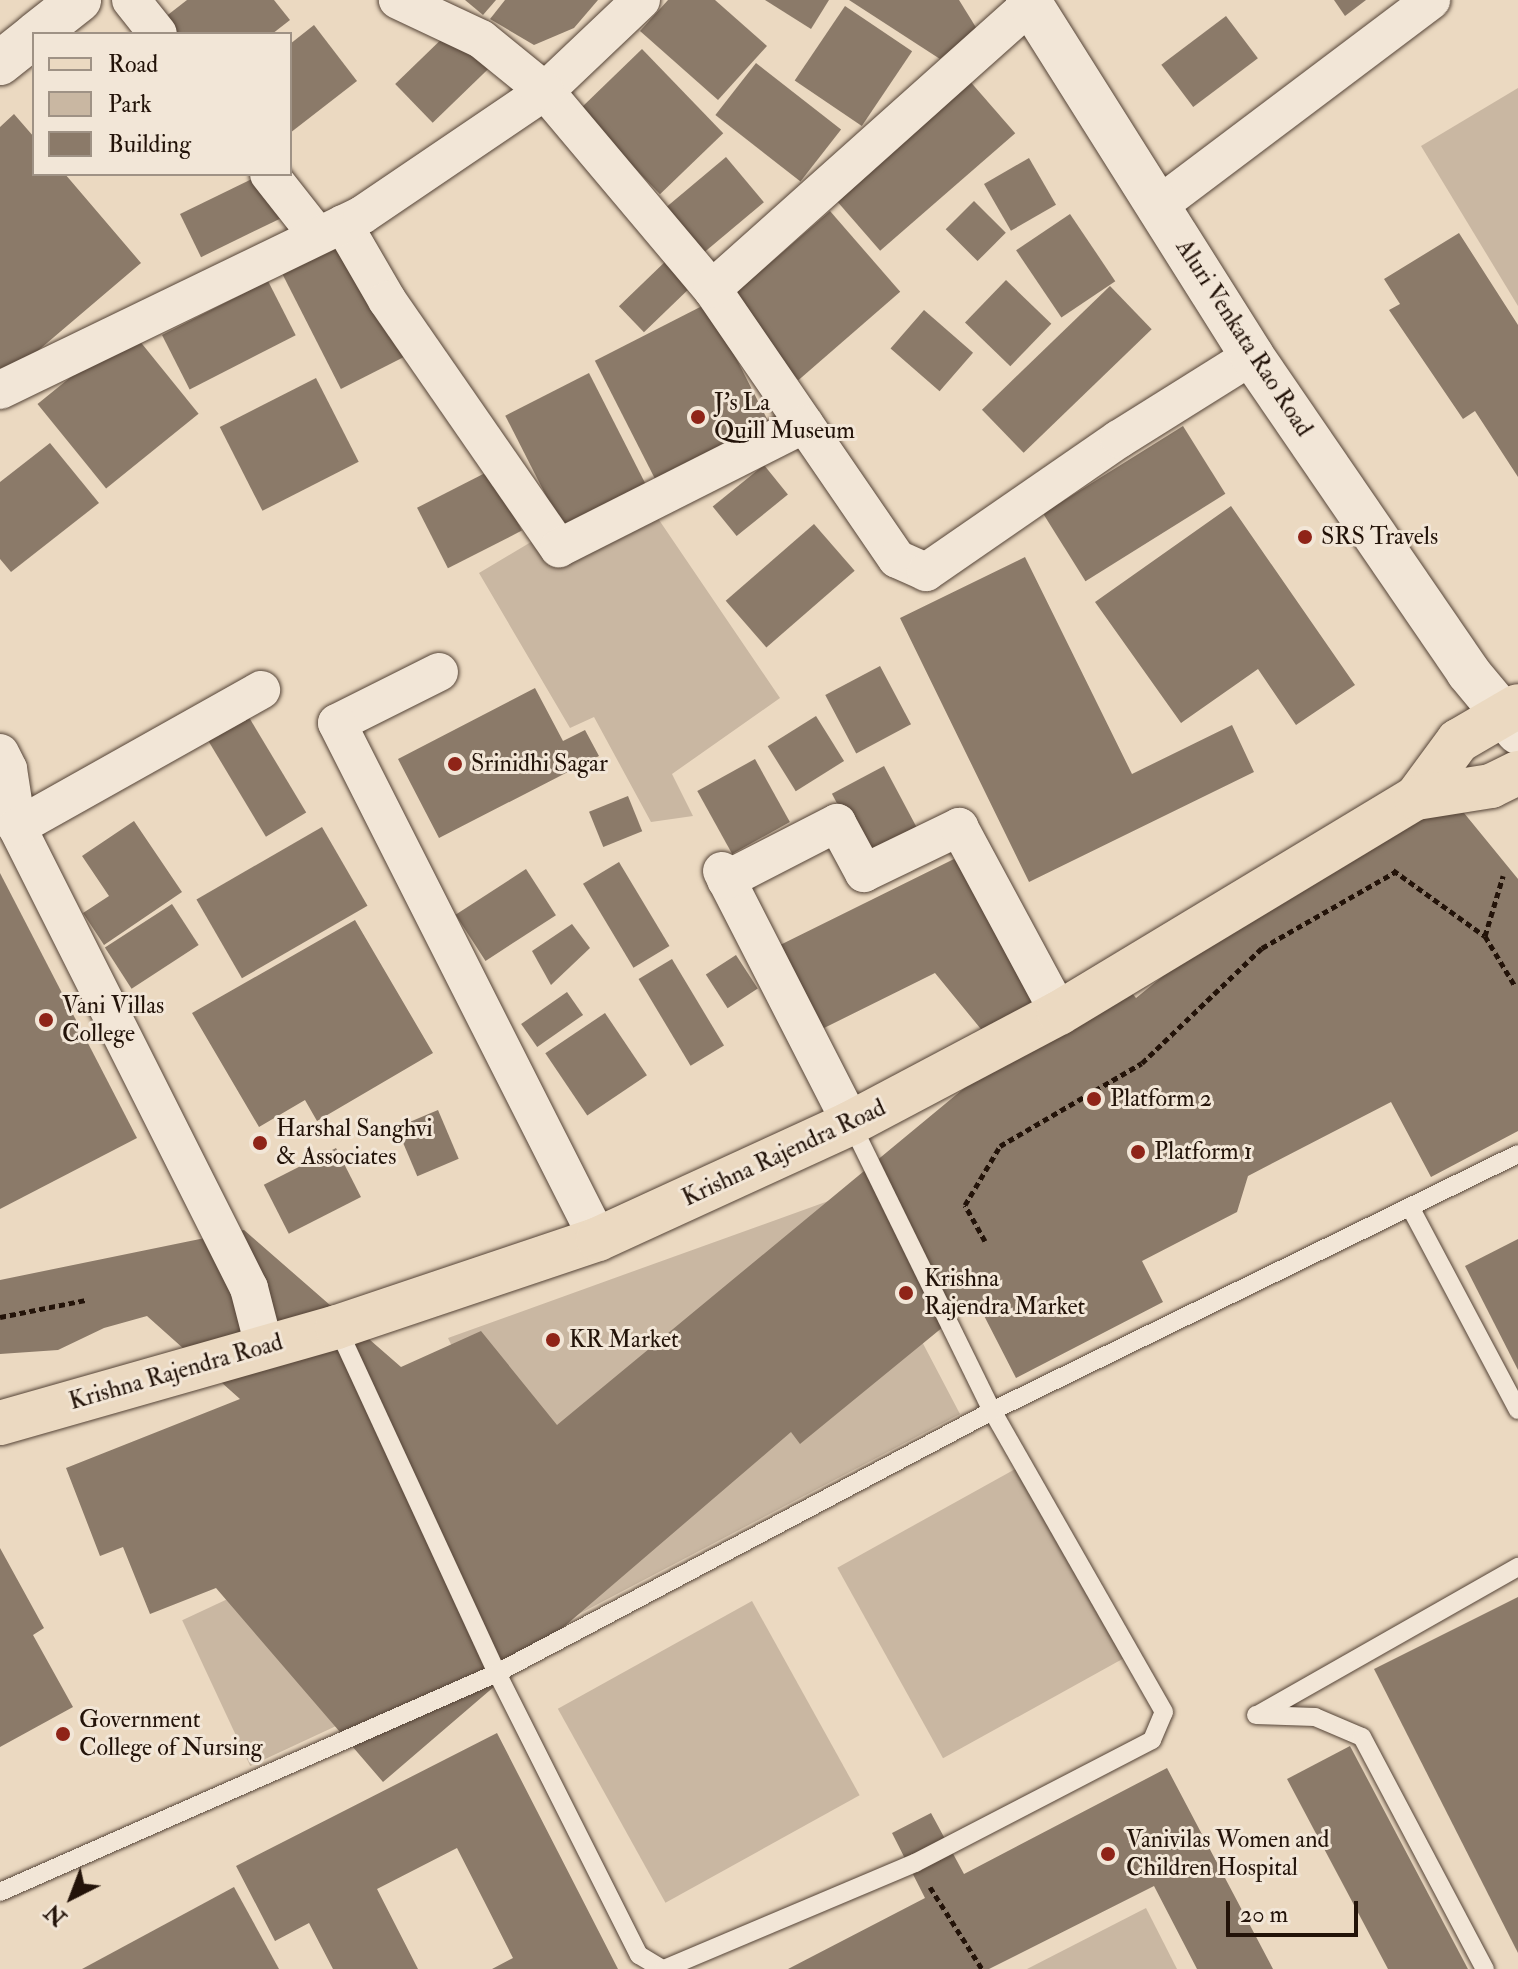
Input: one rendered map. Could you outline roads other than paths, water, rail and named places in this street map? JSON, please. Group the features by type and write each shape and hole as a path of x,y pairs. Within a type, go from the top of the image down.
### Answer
{"main road":[{"path":"39,32 79,0"},
{"name":"Aluri Venkata Rao Road","path":"1030,2 1252,356 1468,672 1507,719 1516,779"},
{"path":"0,63 32,37"},
{"path":"1416,798 1458,741 1507,719"},
{"name":"Krishna Rajendra Road","path":"0,1423 337,1327 598,1239 851,1123 1059,1013 1416,798 1516,779"}],"street":[{"path":"131,0 156,32"},
{"path":"398,0 481,39 545,91 712,289 897,559 926,572 1119,439 1252,356"},
{"path":"0,390 330,229 545,91 641,0"},
{"path":"1158,206 1431,0"},
{"path":"712,289 1030,2"},
{"path":"271,176 330,229 387,300 559,548 805,424"},
{"path":"439,672 337,723 598,1239"},
{"path":"17,827 261,690"},
{"path":"0,753 8,769 17,827 249,1288 264,1346"},
{"path":"851,1123 724,876 837,823 864,873 959,827 1059,1013"}],"lane":[{"path":"337,1327 497,1673 639,1955 663,1969 915,1863 1152,1740 1164,1712 992,1411 851,1123"},
{"path":"0,1892 497,1673 992,1411 1518,1154"},
{"path":"1410,1207 1518,1410"},
{"path":"1485,1969 1362,1737 1315,1717 1256,1715 1518,1567"}],"place":[{"name":"J's La Quill Museum","path":"698,417"},
{"name":"SRS Travels","path":"1305,537"},
{"name":"Srinidhi Sagar","path":"455,764"},
{"name":"Vani Villas College","path":"46,1020"},
{"name":"Platform 2","path":"1094,1099"},
{"name":"Harshal Sanghvi & Associates","path":"260,1143"},
{"name":"Platform 1","path":"1138,1152"},
{"name":"Krishna Rajendra Market","path":"906,1293"},
{"name":"KR Market","path":"553,1340"},
{"name":"Government College of Nursing","path":"63,1734"},
{"name":"Vanivilas Women and Children Hospital","path":"1108,1854"}]}
